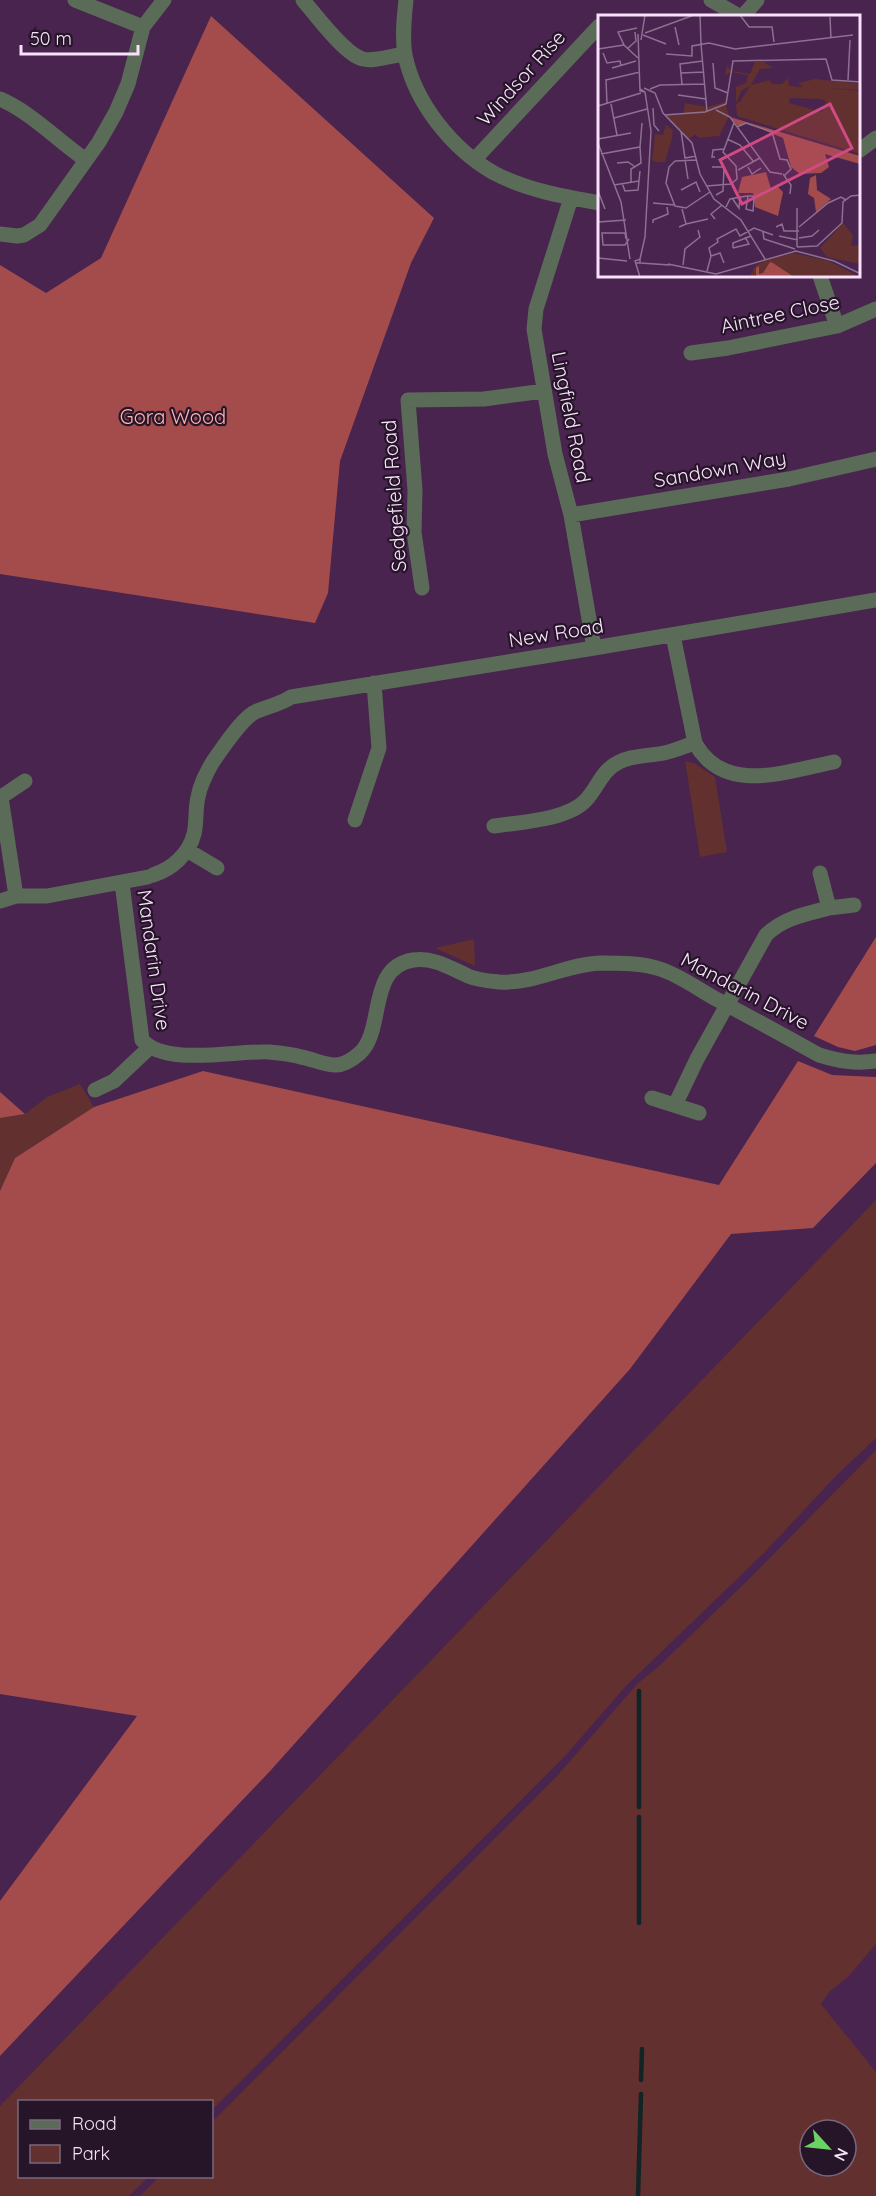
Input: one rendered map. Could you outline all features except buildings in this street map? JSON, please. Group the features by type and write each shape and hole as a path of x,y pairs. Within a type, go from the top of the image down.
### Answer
{"street":[{"path":"75,0 143,27"},
{"path":"0,234 17,236 32,231 40,225 99,142 128,84 143,27 164,0"},
{"path":"303,0 328,31 363,60 405,54"},
{"path":"406,0 403,27 405,54 417,87 435,120 456,143 494,173 518,183 598,203"},
{"path":"711,0 739,15"},
{"path":"742,15 757,0"},
{"name":"Windsor Rise","path":"475,159 598,26"},
{"path":"0,99 23,111 56,139 86,160"},
{"path":"861,149 876,138"},
{"name":"Lingfield Road","path":"572,198 536,309 535,339 555,454 571,515 594,648"},
{"path":"821,278 837,326"},
{"name":"Aintree Close","path":"691,353 739,346 837,326 876,309"},
{"name":"Sedgefield Road","path":"422,588 414,532 415,490 407,392 484,399 544,391"},
{"name":"Sandown Way","path":"571,515 758,485 876,459"},
{"name":"New Road","path":"187,850 194,834 201,784 212,765 247,718 256,711 284,702 291,697 876,600"},
{"path":"673,635 695,743 701,755 716,767 744,776 759,776 834,762"},
{"path":"355,820 379,748 374,683"},
{"path":"494,826 563,813 577,807 586,799 601,776 621,761 666,753 695,743"},
{"path":"16,896 1,797 25,781"},
{"path":"0,901 16,896 46,896 151,876 163,872 187,850 217,868"},
{"path":"820,873 829,908"},
{"name":"Mandarin Drive","path":"122,883 142,1040 149,1048 167,1053 217,1055 268,1052 338,1065 361,1052 369,1039 382,985 389,975 409,961 432,960 470,977 501,982 540,977 598,963 620,963 658,968 819,1055 841,1062 876,1061"},
{"path":"675,1105 697,1059 759,946 774,927 786,920 829,908 854,905"},
{"path":"95,1090 114,1081 149,1048"},
{"path":"652,1098 699,1113"}],"green space":[{"name":"Gora Wood","path":"211,16 434,218 411,263 340,461 328,593 315,623 0,574 0,265 46,293 101,258"},
{"path":"685,761 694,763 715,777 727,852 700,857"},
{"path":"876,937 876,1045 855,1051 838,1047 814,1036"},
{"path":"474,939 475,966 435,948"},
{"path":"798,1061 832,1075 876,1077 876,1163 813,1228 731,1234 630,1369 271,1770 0,2056 0,1901 137,1716 0,1694 0,1191 15,1158 94,1107 203,1071 719,1185"},
{"path":"80,1084 94,1107 15,1158 0,1191 0,1118 25,1114 47,1097"},
{"path":"0,1092 25,1114 0,1118"},
{"path":"876,1200 876,1438 835,1477 764,1553 625,1687 566,1755 213,2109 213,2100 18,2100 18,2178 147,2178 129,2196 0,2196 0,2106"},
{"path":"876,1450 876,1944 849,1976 829,1992 821,2004 876,2072 876,2196 140,2196 158,2178 213,2178 213,2121 557,1776 638,1683 658,1667 750,1578"}],"waterway":[{"path":"639,1691 639,1807"},
{"path":"639,1817 639,1923"},
{"path":"641,2080 642,2049"},
{"path":"638,2196 641,2094"}]}
